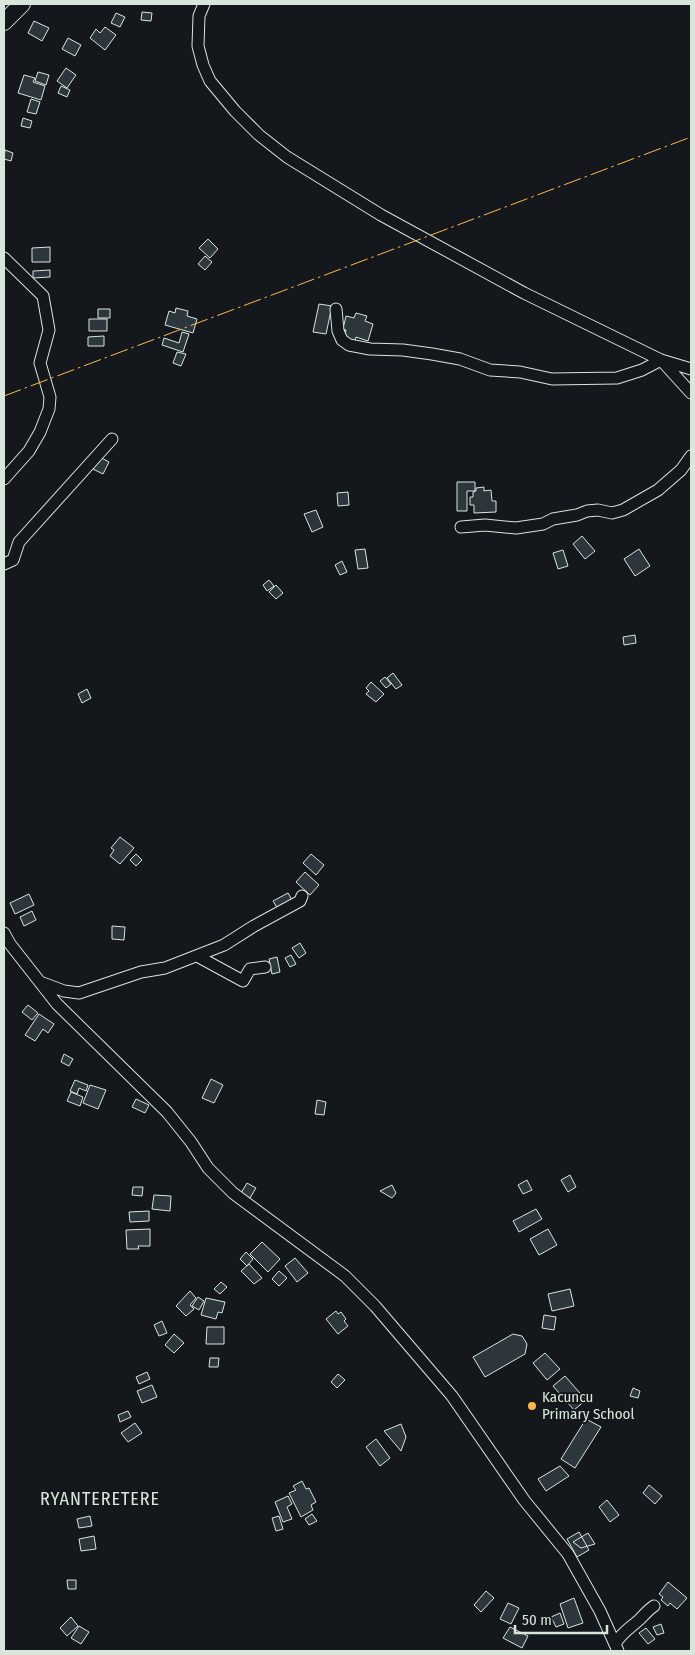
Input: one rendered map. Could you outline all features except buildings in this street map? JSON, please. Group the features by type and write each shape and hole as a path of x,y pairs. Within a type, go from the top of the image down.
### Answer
{"main road":[{"path":"4,22 22,4"}],"street":[{"path":"204,4 199,16 198,46 210,81 247,123 286,157 381,215 524,293 661,360 691,368"},
{"path":"4,258 44,296 49,330 40,363 50,397 49,409 40,432 29,451 4,479"},
{"path":"336,309 338,331 342,340 349,345 370,349 403,350 432,354 460,359 490,370 520,372 552,379 617,378 642,370 661,360"},
{"path":"661,360 691,393"},
{"path":"4,564 13,560 19,542 112,439"},
{"path":"462,527 485,525 516,528 543,524 552,519 577,515 588,511 598,510 612,513 624,510 658,490 681,470 691,456"},
{"path":"40,982 64,991 79,993 141,972 164,968 224,945 300,901 302,896"},
{"path":"4,933 10,944 57,1004 168,1112 218,1180 345,1276 375,1306 452,1396 524,1500 568,1554 600,1611 617,1648"},
{"path":"197,956 243,981 250,969 265,968"},
{"path":"617,1648 621,1634 640,1620 654,1606"}],"power":[{"path":"4,396 691,137"}],"place":[{"name":"Kacuncu Primary School","path":"532,1406"}],"district":[{"name":"RYANTERETERE","path":"100,1499"}]}
